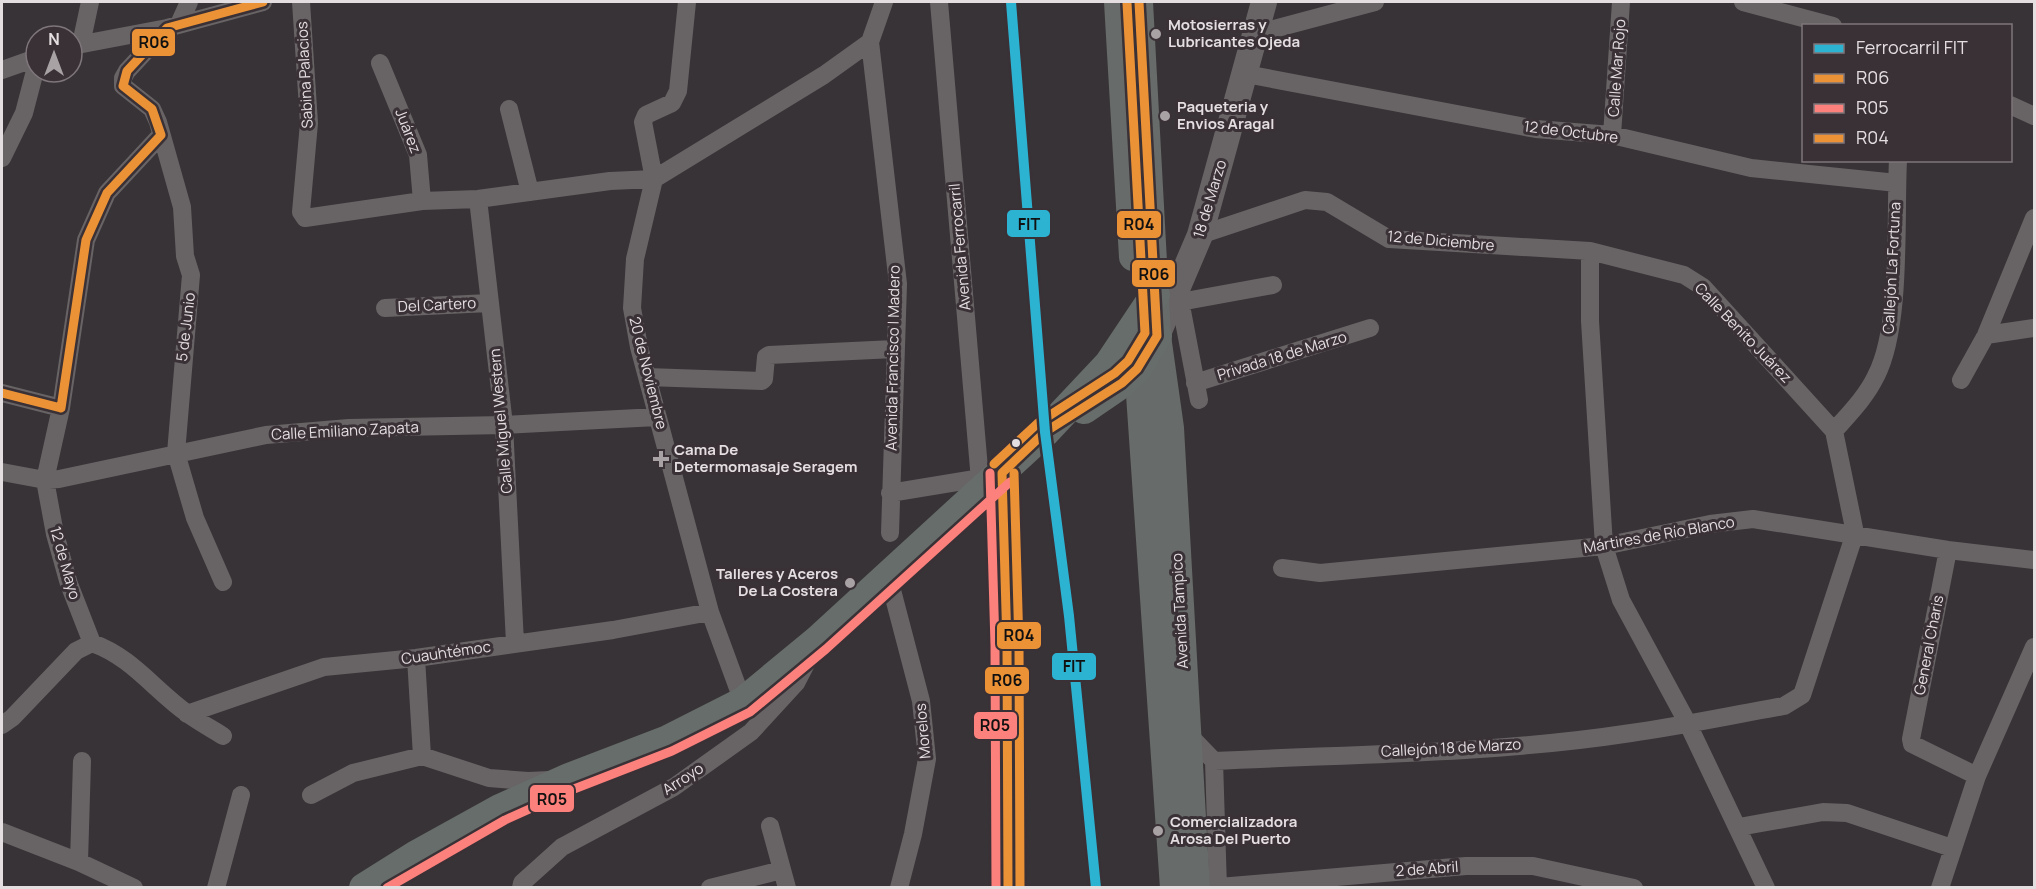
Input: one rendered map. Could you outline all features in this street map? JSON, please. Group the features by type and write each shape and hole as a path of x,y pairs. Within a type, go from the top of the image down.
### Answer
{"highway":[{"path":"364,888 415,856 500,809 569,778 668,740 743,702 818,640 988,481 1045,432 1147,329 1171,296"},
{"path":"1045,432 1103,396 1137,369 1147,329"}],"main road":[{"name":"Avenida Tampico","path":"1118,2 1147,329 1170,428 1185,731 1196,888"},
{"path":"1139,2 1171,296"},
{"name":"18 de Marzo","path":"1171,296 1200,235 1264,2"},
{"name":"Avenida Tampico","path":"1137,369 1174,888"}],"street":[{"path":"83,24 90,2"},
{"path":"173,25 189,2"},
{"path":"84,43 173,25 263,2"},
{"name":"Sabina Palacios","path":"301,2 309,123 301,212 305,218 422,201"},
{"name":"20 de Noviembre","path":"687,2 678,92 672,103 646,114 643,122 654,179 635,260 632,308 657,417 710,612 743,702"},
{"path":"422,201 478,199 610,181 654,179 824,75 870,42 884,2"},
{"name":"Avenida Ferrocarril","path":"939,2 988,481"},
{"path":"1254,34 1376,2"},
{"name":"Calle Mar Rojo","path":"1612,135 1622,2"},
{"path":"1743,2 1826,24"},
{"name":"5 de Junio","path":"173,25 123,78 123,86 152,109 182,207 185,255 191,285 183,350 176,453 195,518 223,582"},
{"name":"Avenida Francisco I Madero","path":"870,42 898,284 894,349 890,532"},
{"path":"2,69 24,62"},
{"name":"Juárez","path":"380,63 418,155 422,201"},
{"name":"12 de Octubre","path":"1246,74 1536,129 1612,135 1767,170 1896,183"},
{"path":"2,158 24,113 32,84"},
{"path":"2012,106 2034,116"},
{"path":"509,109 530,192"},
{"path":"45,480 61,408 86,240 107,193 161,135"},
{"name":"Callejón La Fortuna","path":"1834,431 1857,405 1876,376 1887,348 1892,310 1898,162"},
{"name":"Calle Miguel Western","path":"478,199 504,425 515,643"},
{"name":"12 de Diciembre","path":"1200,235 1305,200 1327,202 1389,239 1590,251"},
{"path":"1961,380 1986,335 2034,218"},
{"path":"1590,251 1590,321 1604,546 1622,600 1687,722 1739,827 1766,888"},
{"name":"Calle Benito Juárez","path":"1590,251 1684,275 1703,287 1834,431"},
{"path":"1171,296 1273,285"},
{"name":"Privada 18 de Marzo","path":"1171,296 1197,392 1370,328"},
{"name":"Del Cartero","path":"385,308 489,303"},
{"path":"1986,335 2034,328"},
{"path":"647,377 762,381 766,357 769,355 894,349"},
{"path":"2,393 61,408"},
{"name":"Calle Emiliano Zapata","path":"2,472 45,480 266,435 319,430 504,425 657,417"},
{"path":"1687,722 1784,706 1802,695 1854,533 1834,431"},
{"name":"12 de Mayo","path":"45,480 55,534 69,584 92,643"},
{"path":"890,493 988,481 1007,645 1008,888"},
{"name":"Mártires de Río Blanco","path":"1282,568 1320,573 1604,546 1710,524 1753,519 1854,533 1948,550 2034,560"},
{"name":"General Charis","path":"1948,550 1911,739 1912,744 1977,776"},
{"name":"Morelos","path":"888,575 921,701 927,759 913,834 899,888"},
{"name":"Cuauhtémoc","path":"187,714 288,677 324,667 416,658 613,630 710,612"},
{"name":"Arroyo","path":"521,888 522,883 562,847 674,787 751,732 796,683 818,640"},
{"path":"2,725 12,718 76,651 92,643 110,650 130,663 187,714 223,736"},
{"path":"1940,888 1977,776 2034,647"},
{"path":"416,658 422,756"},
{"path":"2024,669 2034,687"},
{"name":"Callejón 18 de Marzo","path":"1214,761 1520,745 1632,733 1687,722"},
{"path":"1185,731 1214,761 1219,887"},
{"path":"311,795 353,773 422,756 506,780 569,778"},
{"path":"79,862 82,761"},
{"path":"216,888 241,795"},
{"path":"1739,827 1823,812 1847,813 1952,848"},
{"path":"710,888 785,879 770,826"},
{"path":"2,832 79,862 134,888"},
{"name":"2 de Abril","path":"1219,887 1466,866 1533,866 1634,888"}],"rail line":[{"name":"FIT","path":"1011,2 1045,432 1069,616 1096,888"}],"transit line":[{"name":"R06","path":"161,135 152,109 123,86 127,71 167,28 263,2"},
{"name":"R06","path":"1002,473 1045,432 1122,383 1137,369 1157,336 1139,2"},
{"name":"R04","path":"994,464 1038,423 1115,373 1128,361 1145,333 1127,3"},
{"name":"R06","path":"61,408 86,240 107,193 161,135"},
{"name":"R06","path":"2,393 61,408"},
{"name":"R05","path":"990,473 995,645 996,888"},
{"name":"R06","path":"1002,473 1007,645 1008,888"},
{"name":"R04","path":"1014,473 1019,645 1020,888"},
{"name":"R05","path":"387,888 505,820 574,789 672,751 750,712 826,649 1010,482"}],"place":[{"name":"Motosierras y Lubricantes Ojeda","path":"1156,34"},
{"name":"Paqueteria y Envios Aragal","path":"1165,116"},
{"name":"Cama De Determomasaje Seragem","path":"661,459"},
{"name":"Talleres y Aceros De La Costera","path":"850,583"},
{"name":"Comercializadora Arosa Del Puerto","path":"1158,831"}]}
